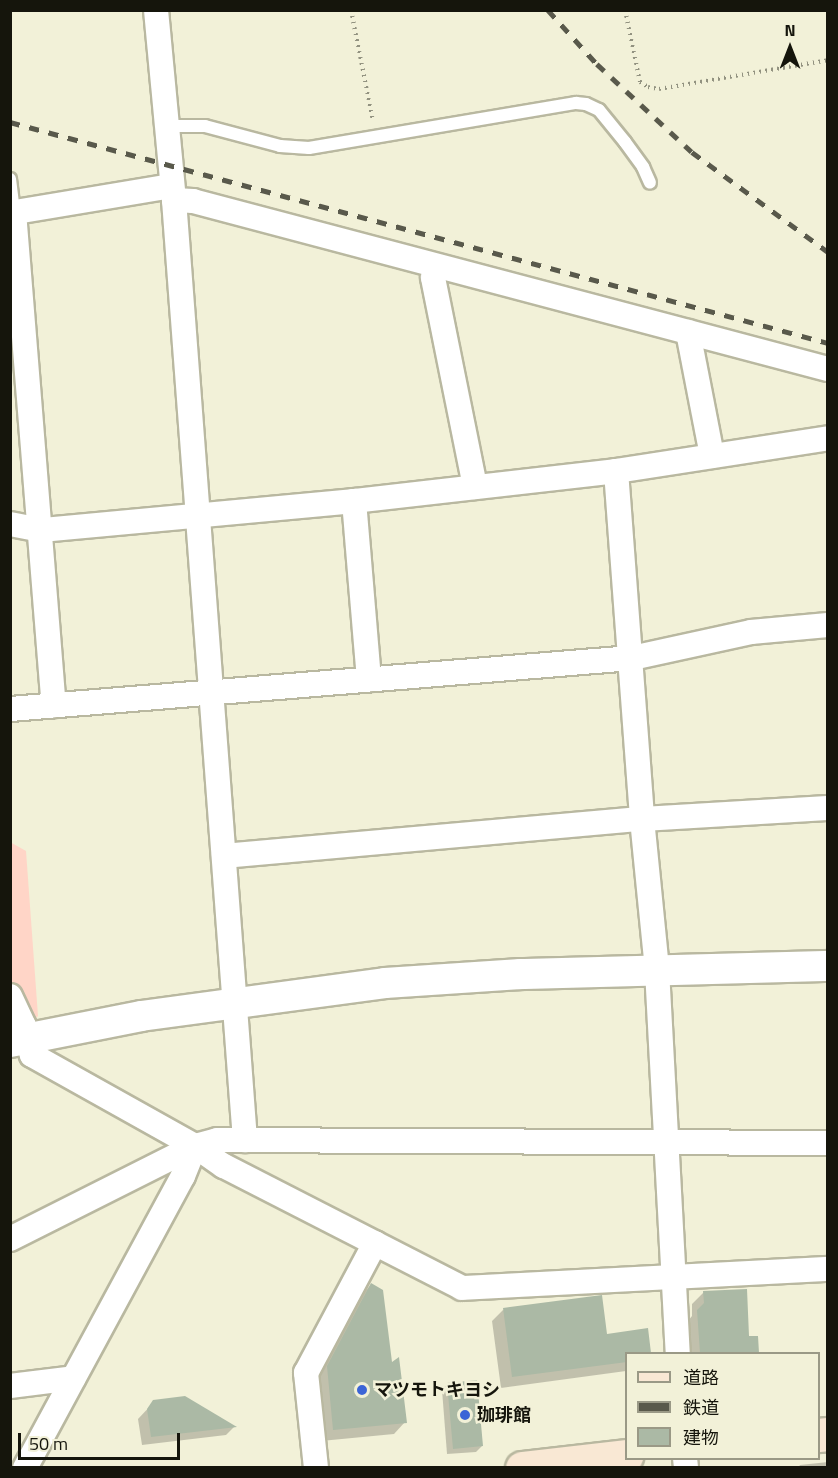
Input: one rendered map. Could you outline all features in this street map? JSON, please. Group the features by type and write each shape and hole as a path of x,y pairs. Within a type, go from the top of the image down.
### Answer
{"main road":[{"path":"522,1467 625,1456"}],"street":[{"path":"156,10 236,1002 245,1140"},
{"path":"54,705 42,530 12,213 172,193 435,267 828,369"},
{"path":"435,267 433,278 475,487"},
{"path":"688,332 712,456"},
{"path":"10,524 42,530 354,501 616,471 828,438"},
{"path":"616,471 632,658 642,819 657,970 678,1352"},
{"path":"354,501 369,680"},
{"path":"10,709 632,658 751,632 828,625"},
{"path":"224,856 642,819 828,808"},
{"path":"19,1040 141,1016 385,983 521,974 828,966"},
{"path":"10,996 19,1040 32,1055 195,1146 224,1166 462,1288 828,1269"},
{"path":"10,1239 195,1146 217,1140 828,1143"},
{"path":"25,1467 183,1176 195,1146"},
{"path":"316,1467 306,1373 375,1243"},
{"path":"11,1386 74,1378"}],"lane":[{"path":"167,126 205,126 280,146 299,147 576,103 586,104 599,110 625,142 643,167 650,183"},
{"path":"10,179 12,213"}],"path":[{"path":"351,10 376,136"},
{"path":"624,10 640,82 648,87 659,89 828,60"}],"shaded area":[{"path":"10,842 26,851 38,1016 34,1020 23,996 11,982"}],"building":[{"path":"371,1283 383,1290 392,1362 399,1357 407,1423 333,1430 327,1366"},
{"path":"747,1289 749,1336 758,1336 759,1352 700,1352 697,1310 704,1303 703,1291"},
{"path":"602,1295 607,1334 648,1328 651,1352 625,1352 625,1362 512,1377 503,1308"},
{"name":"珈琲館","path":"477,1380 483,1446 453,1449 447,1383"},
{"path":"185,1396 237,1427 151,1437 147,1409 153,1400"}],"railway":[{"path":"548,10 597,64 692,152 828,252"},
{"path":"10,122 828,343"}],"place":[{"name":"マツモトキヨシ","path":"362,1390"},
{"name":"珈琲館","path":"465,1415"}]}
